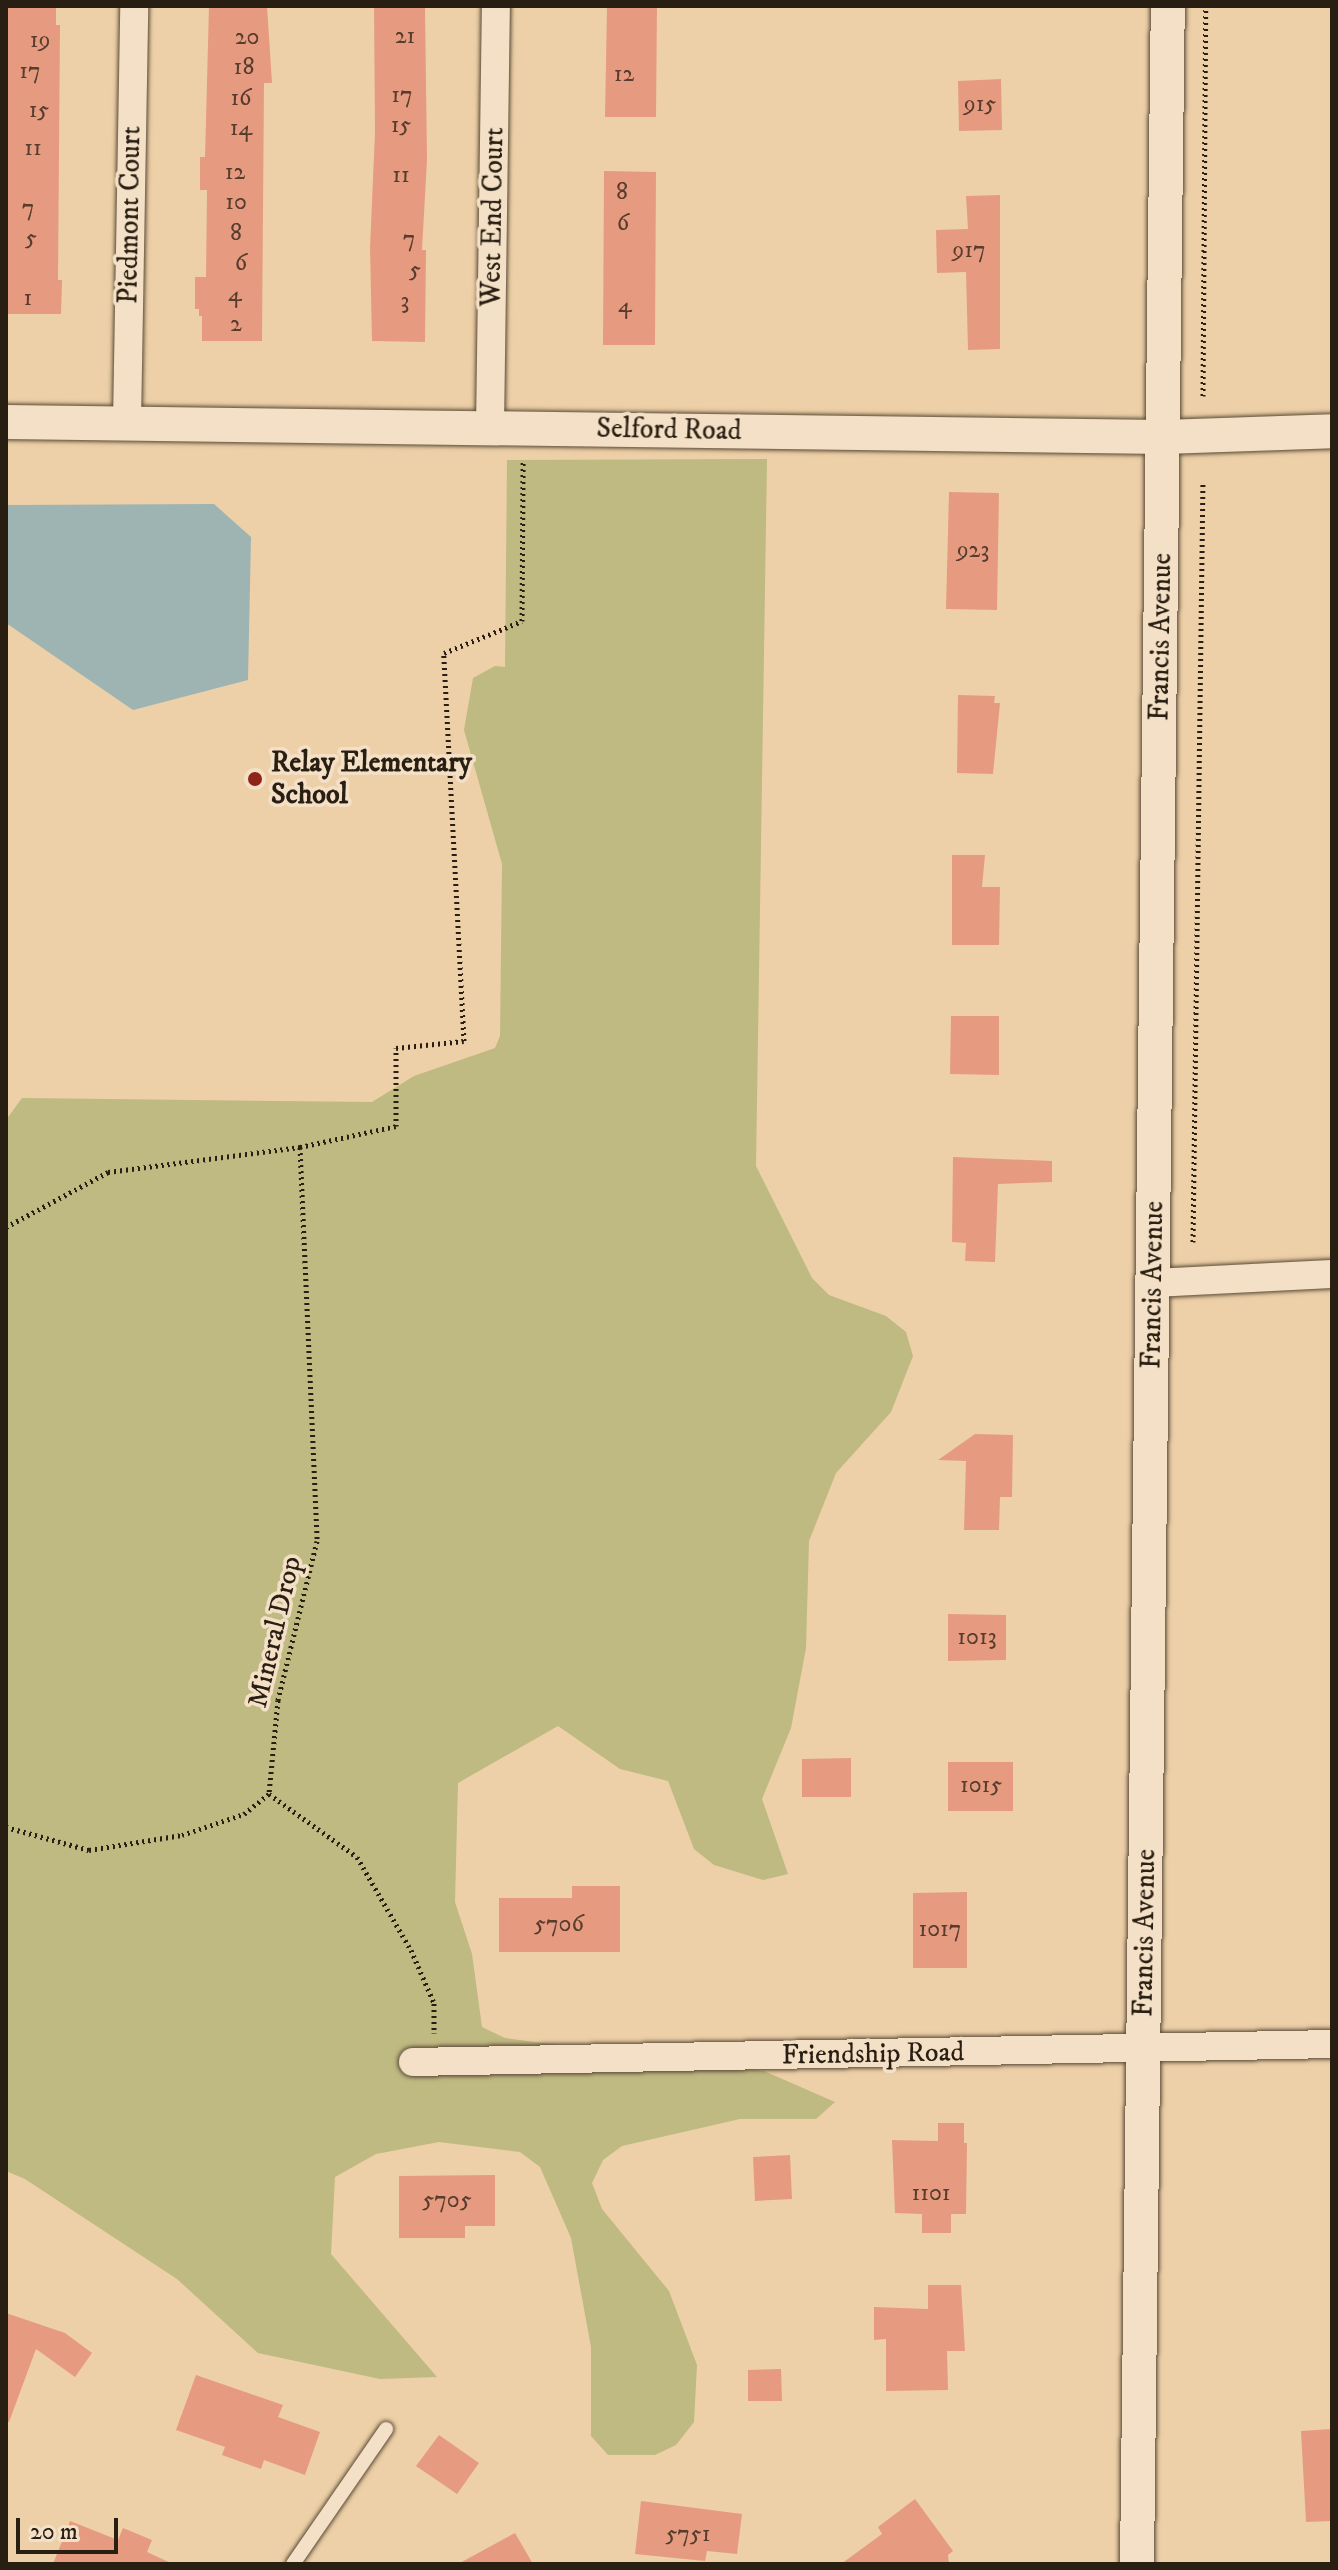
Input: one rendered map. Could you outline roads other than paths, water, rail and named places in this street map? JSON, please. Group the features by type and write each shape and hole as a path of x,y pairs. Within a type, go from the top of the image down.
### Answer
{"street":[{"name":"Piedmont Court","path":"127,423 134,6"},
{"name":"West End Court","path":"496,6 506,428"},
{"name":"Francis Avenue","path":"1137,2564 1168,6"},
{"name":"Selford Road","path":"6,422 1164,437 1332,431"},
{"path":"1153,1283 1332,1274"},
{"name":"Friendship Road","path":"423,2062 1332,2044"}],"lane":[{"path":"293,2564 386,2429"}],"water":[{"path":"214,504 251,537 248,680 133,710 6,623 6,505"}],"place":[{"name":"Relay Elementary School","path":"255,779"}]}
